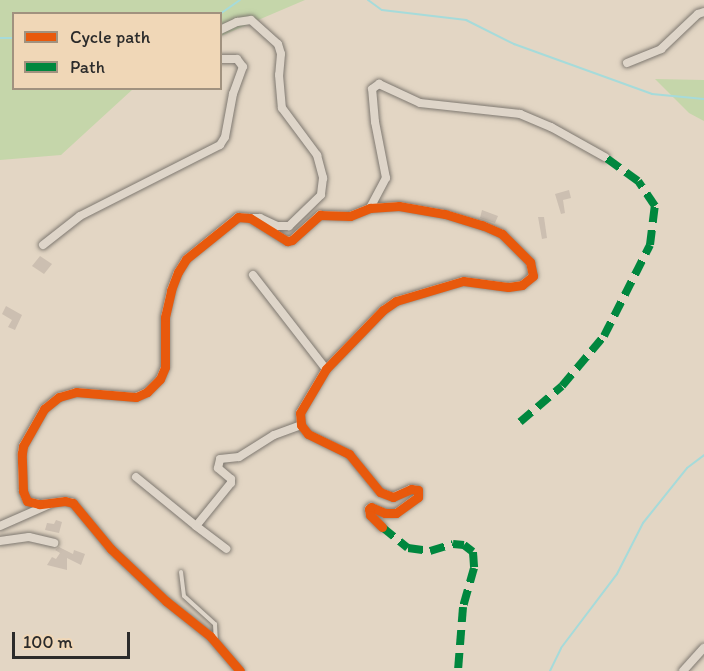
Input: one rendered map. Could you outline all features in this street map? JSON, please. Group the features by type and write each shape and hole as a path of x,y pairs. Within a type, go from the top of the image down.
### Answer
{"street":[{"path":"627,63 661,49 698,14 704,12"},
{"path":"222,29 237,22 251,20 278,44 281,54 279,75 282,108 317,155 323,178 321,195 289,226 277,226 260,218 238,218 231,221 186,259 171,290 165,317 165,367 160,379 147,392 136,397 117,398 76,392 59,397 44,409 23,446 23,491 27,501 32,503 56,501 73,503 111,549 166,601 216,643 240,671"},
{"path":"43,245 90,211 220,145 225,137 231,102 243,67 237,59 222,59"},
{"path":"370,208 386,178 375,122 372,89 376,85 420,103 520,114 551,127 605,156"},
{"path":"250,218 282,241 287,241 292,240 320,215 350,216 370,208 399,206 445,214 482,225 502,234 530,262 533,276 522,285 508,287 463,281 396,301 383,310 326,369 300,413 301,425 308,434 349,454 380,492 387,496 398,496 411,489 418,490 418,497 396,513 385,513 371,507 369,509 370,515 382,527"},
{"path":"253,275 326,369"},
{"path":"196,526 231,483 231,479 218,468 220,459 239,457 274,435 301,425"},
{"path":"136,477 226,549"},
{"path":"0,526 56,501"},
{"path":"0,540 29,537 54,543"},
{"path":"683,671 704,648"}],"lane":[{"path":"181,572 184,596 215,624 216,643"}],"green space":[{"path":"0,0 305,0 222,36 222,12 12,12 12,90 132,90 61,155 0,160"},
{"path":"655,79 704,80 704,121 689,113"}],"building":[{"path":"569,190 571,198 563,200 565,213 561,214 555,194"},
{"path":"482,210 498,216 495,223 480,218"},
{"path":"538,217 544,217 547,238 542,239"},
{"path":"40,256 52,264 44,274 32,266"},
{"path":"6,306 22,315 15,330 8,327 12,320 2,314"},
{"path":"56,520 62,522 59,533 45,530 47,523 54,524"},
{"path":"59,547 73,554 74,550 85,554 81,565 67,558 67,570 47,565 52,557 56,559 60,553 55,550"}],"waterway":[{"path":"222,13 240,0"},
{"path":"368,0 382,10 466,20 514,44 652,94 704,99"},
{"path":"0,38 12,38"},
{"path":"550,671 561,648 617,574 643,523 687,468 704,455"}],"marked path":[{"path":"520,422 562,386 604,336 650,245 655,206 638,181 605,157"},
{"path":"382,527 408,548 430,551 453,544 464,545 473,552 474,568 463,607 458,671"}],"cycle path":[{"path":"240,671 210,636 166,601 111,549 73,503 65,501 39,504 27,501 23,491 22,453 23,446 44,409 59,397 76,392 136,397 147,392 160,379 165,367 165,317 178,272 186,259 238,217 250,218 287,241 292,240 320,215 350,216 370,208 399,206 445,214 482,225 502,234 530,262 533,276 522,285 508,287 463,281 396,301 383,310 326,369 300,413 301,425 308,434 349,454 380,492 393,497 411,489 418,490 418,497 396,513 385,513 371,507 369,509 370,515 382,527"}]}
